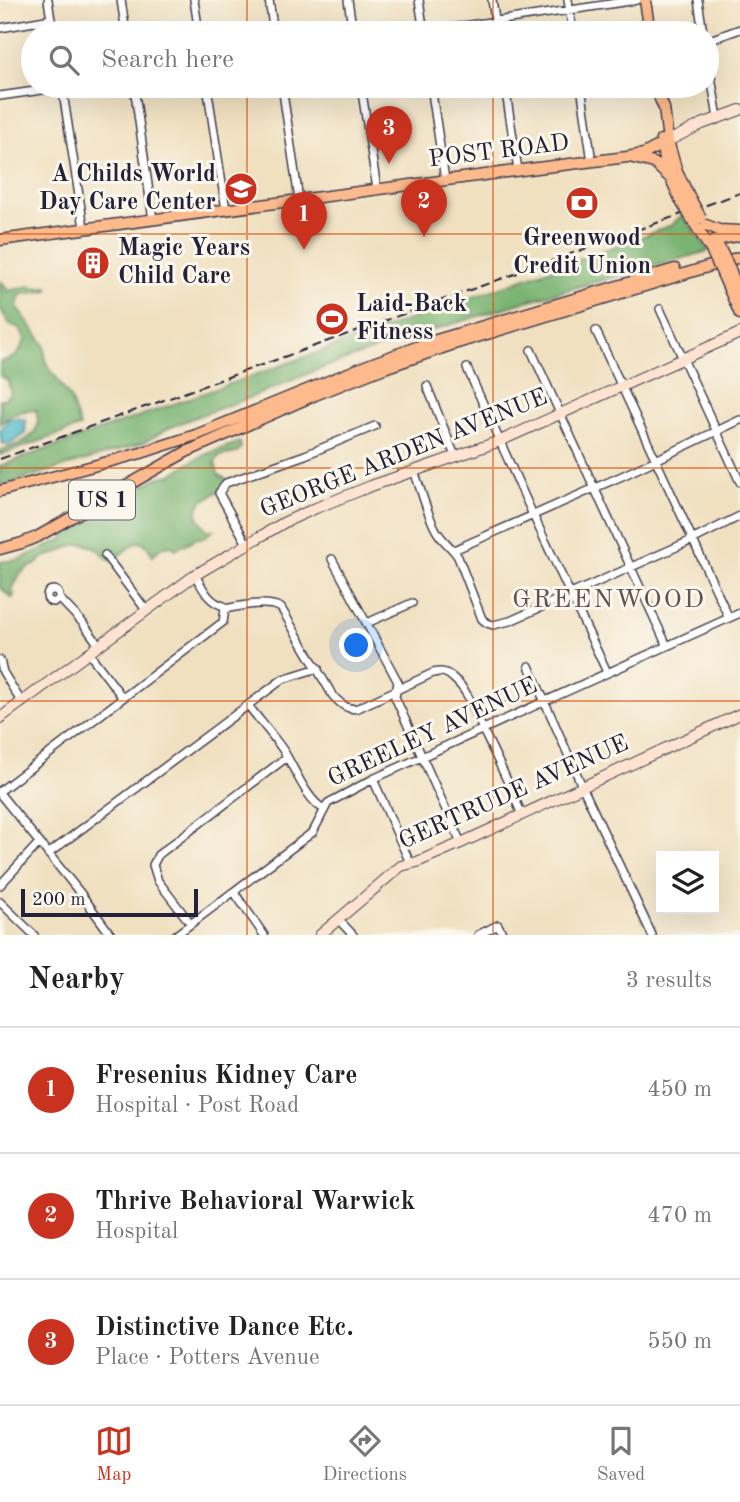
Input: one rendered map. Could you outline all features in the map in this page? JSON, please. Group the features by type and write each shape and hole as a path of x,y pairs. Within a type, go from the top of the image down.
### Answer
{"main road":[{"path":"645,0 648,21"},
{"path":"660,98 665,143 686,201"},
{"path":"665,143 664,160 670,178"},
{"name":"POST ROAD","path":"0,240 627,157 644,154 665,143"},
{"path":"627,157 654,163 670,178 700,222 740,294"},
{"path":"700,222 719,230 740,233"},
{"path":"713,246 740,233"},
{"name":"US 1","path":"0,491 141,453 196,435 433,341 737,254"},
{"name":"US 1","path":"0,549 37,537 186,452 315,395 454,344 737,254"},
{"path":"725,270 727,284 740,314"},
{"path":"727,284 740,294"}],"street":[{"path":"40,21 51,19 48,0"},
{"path":"121,0 124,21"},
{"path":"194,0 197,21"},
{"path":"269,0 272,21"},
{"path":"348,0 351,21"},
{"path":"419,0 420,21"},
{"path":"492,0 495,21"},
{"path":"568,0 571,21"},
{"path":"502,21 637,0"},
{"path":"698,0 702,21"},
{"path":"0,28 21,24"},
{"path":"719,37 740,29"},
{"path":"0,96 21,93"},
{"path":"67,98 84,228"},
{"path":"136,98 153,220"},
{"path":"209,98 226,210"},
{"path":"284,98 299,200"},
{"path":"363,98 377,189"},
{"path":"434,98 445,180"},
{"path":"507,98 518,170"},
{"path":"583,98 592,162"},
{"path":"715,98 718,118"},
{"path":"665,143 740,110"},
{"path":"660,309 740,482"},
{"path":"596,331 729,618"},
{"name":"GEORGE ARDEN AVENUE","path":"0,718 194,575 285,522 500,440 740,333"},
{"path":"531,350 667,646"},
{"path":"467,368 569,595 607,672"},
{"path":"427,386 455,456"},
{"path":"454,551 740,420"},
{"path":"247,544 219,493 226,483 306,455 375,426"},
{"path":"414,471 434,527 454,551 477,610 487,623 498,625 692,540 740,516"},
{"path":"105,555 146,610"},
{"path":"332,559 398,681 395,697 461,843"},
{"path":"194,575 215,604 224,606 225,609"},
{"path":"59,598 99,645"},
{"path":"367,624 412,603"},
{"path":"225,609 245,605 277,605 281,608 333,695 341,705 353,709 433,673 447,673 465,692 522,815"},
{"path":"111,935 0,792 223,622 225,609"},
{"name":"GREELEY AVENUE","path":"176,935 313,832 328,803 373,779 740,613"},
{"path":"88,652 123,698"},
{"path":"0,660 3,672 22,702"},
{"path":"529,666 652,935"},
{"path":"48,854 284,680 318,668"},
{"path":"248,705 287,757 313,799 324,809"},
{"name":"GERTRUDE AVENUE","path":"320,935 401,866 461,843 740,714"},
{"path":"191,924 158,881 153,865 158,855 287,757"},
{"path":"373,779 410,863"},
{"path":"0,885 39,843"},
{"path":"234,892 264,935"},
{"path":"0,902 34,935"},
{"path":"338,919 353,935"},
{"path":"478,935 499,925 503,935"}],"green space":[{"path":"682,215 709,251 530,300 411,337 195,417 143,443 0,486 0,466 641,237 672,225"},
{"path":"1,281 8,291 31,286 48,287 48,290 20,295 17,307 44,344 46,363 70,398 80,427 0,455 0,451 29,438 37,427 38,419 36,410 26,411 12,415 0,424 0,399 5,399 11,392 7,379 0,376 0,362 17,355 25,338 18,327 10,325 0,308"},
{"path":"240,442 241,448 236,453 219,456 215,462 218,474 229,481 201,502 197,511 207,530 213,530 204,538 197,538 176,549 170,545 165,546 153,556 145,544 137,542 111,561 94,547 73,545 45,556 21,573 12,589 12,598 0,587 0,562 18,560 64,539 144,485 159,477 171,475 207,454"}],"water":[{"path":"8,420 26,420 25,434 9,445 2,443 0,431"}],"railway":[{"path":"0,459 740,193"}],"place":[{"name":"Distinctive Dance Etc.","path":"389,164"},
{"name":"A Childs World Day Care Center","path":"241,189"},
{"name":"Greenwood Credit Union","path":"582,203"},
{"name":"Thrive Behavioral Warwick","path":"424,237"},
{"name":"Fresenius Kidney Care","path":"304,250"},
{"name":"Magic Years Child Care","path":"93,263"},
{"name":"Laid-Back Fitness","path":"332,319"}],"district":[{"name":"GREENWOOD","path":"609,600"}]}
